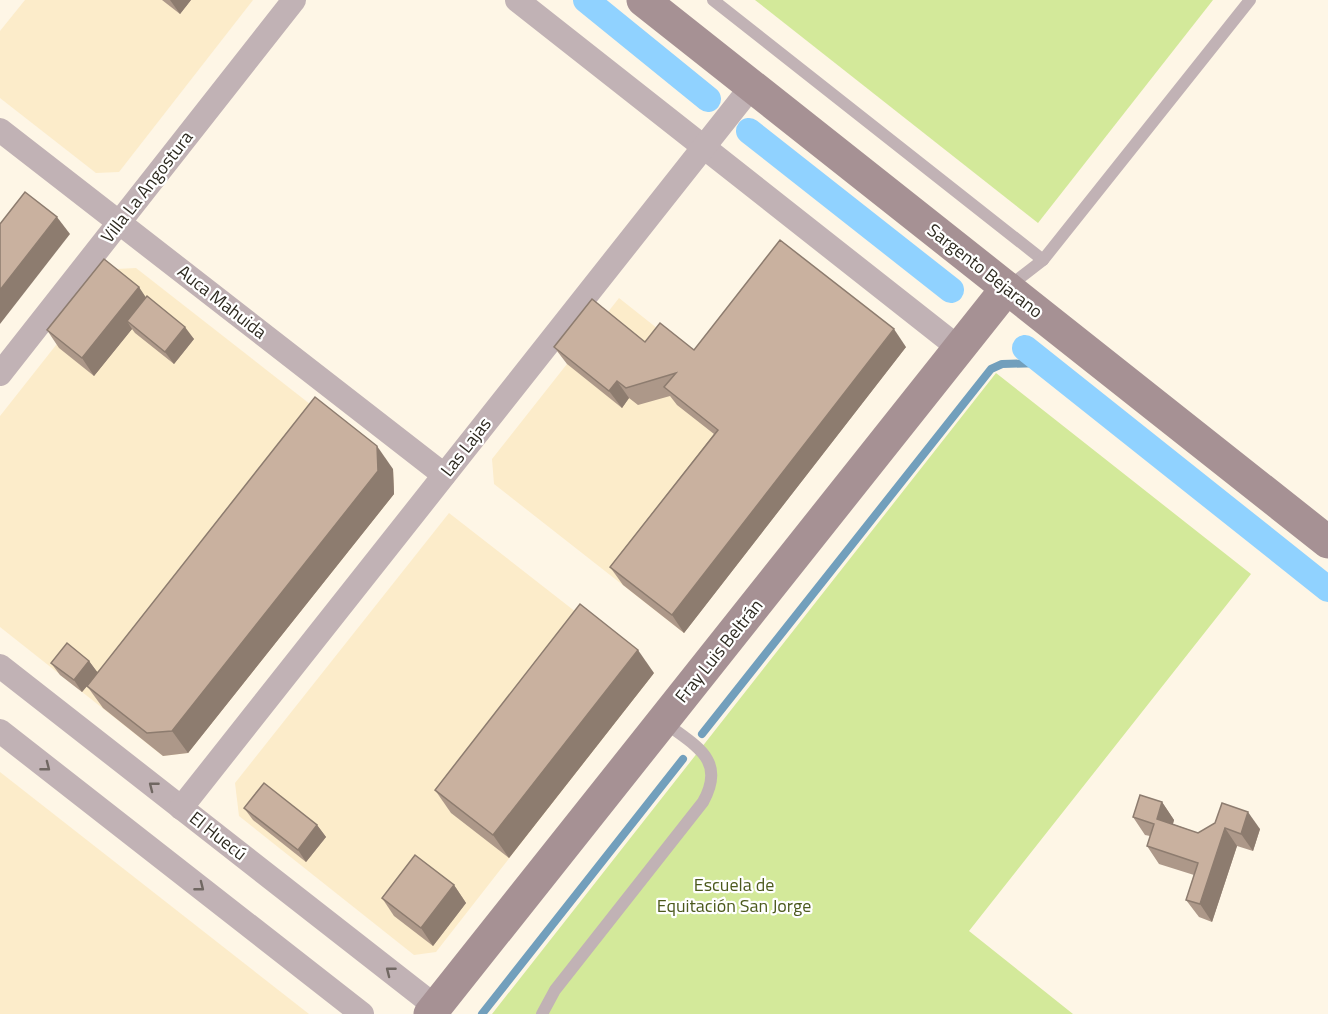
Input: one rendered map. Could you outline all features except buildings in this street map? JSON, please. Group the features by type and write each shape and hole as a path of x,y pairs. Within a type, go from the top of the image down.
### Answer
{"street":[{"name":"Villa La Angostura","path":"0,374 294,0"},
{"path":"517,0 960,349"},
{"name":"Sargento Bejarano","path":"643,0 1328,542"},
{"name":"Las Lajas","path":"181,808 752,86"},
{"name":"Auca Mahuida","path":"0,130 444,476"},
{"name":"Fray Luis Beltrán","path":"433,1010 1007,288"},
{"name":"El Huecú","path":"0,666 433,1010"},
{"path":"0,731 362,1014"}],"lane":[{"path":"713,0 1043,260"},
{"path":"1007,288 1043,260 1250,0"},
{"path":"542,1014 555,990 708,793 713,774 706,756 663,721"}],"shaded area":[{"path":"25,0 253,0 119,172 96,173 0,98 0,31"},
{"path":"793,258 684,633 494,484 492,459 619,298 706,367"},
{"path":"136,268 393,469 394,494 188,753 163,756 0,627 0,416 116,269"},
{"path":"449,513 654,673 436,952 414,955 239,816 235,783"},
{"path":"0,772 309,1014 0,1014"}],"green space":[{"path":"755,0 1213,0 1038,223"},
{"name":"Escuela de Equitación San Jorge","path":"996,373 1251,574 969,931 1073,1014 492,1014"}],"waterway":[{"path":"586,0 708,99"},
{"path":"749,131 951,290"},
{"path":"1025,348 1328,589"},
{"path":"702,734 991,369 1002,364 1044,363"},
{"path":"482,1014 683,759"}]}
